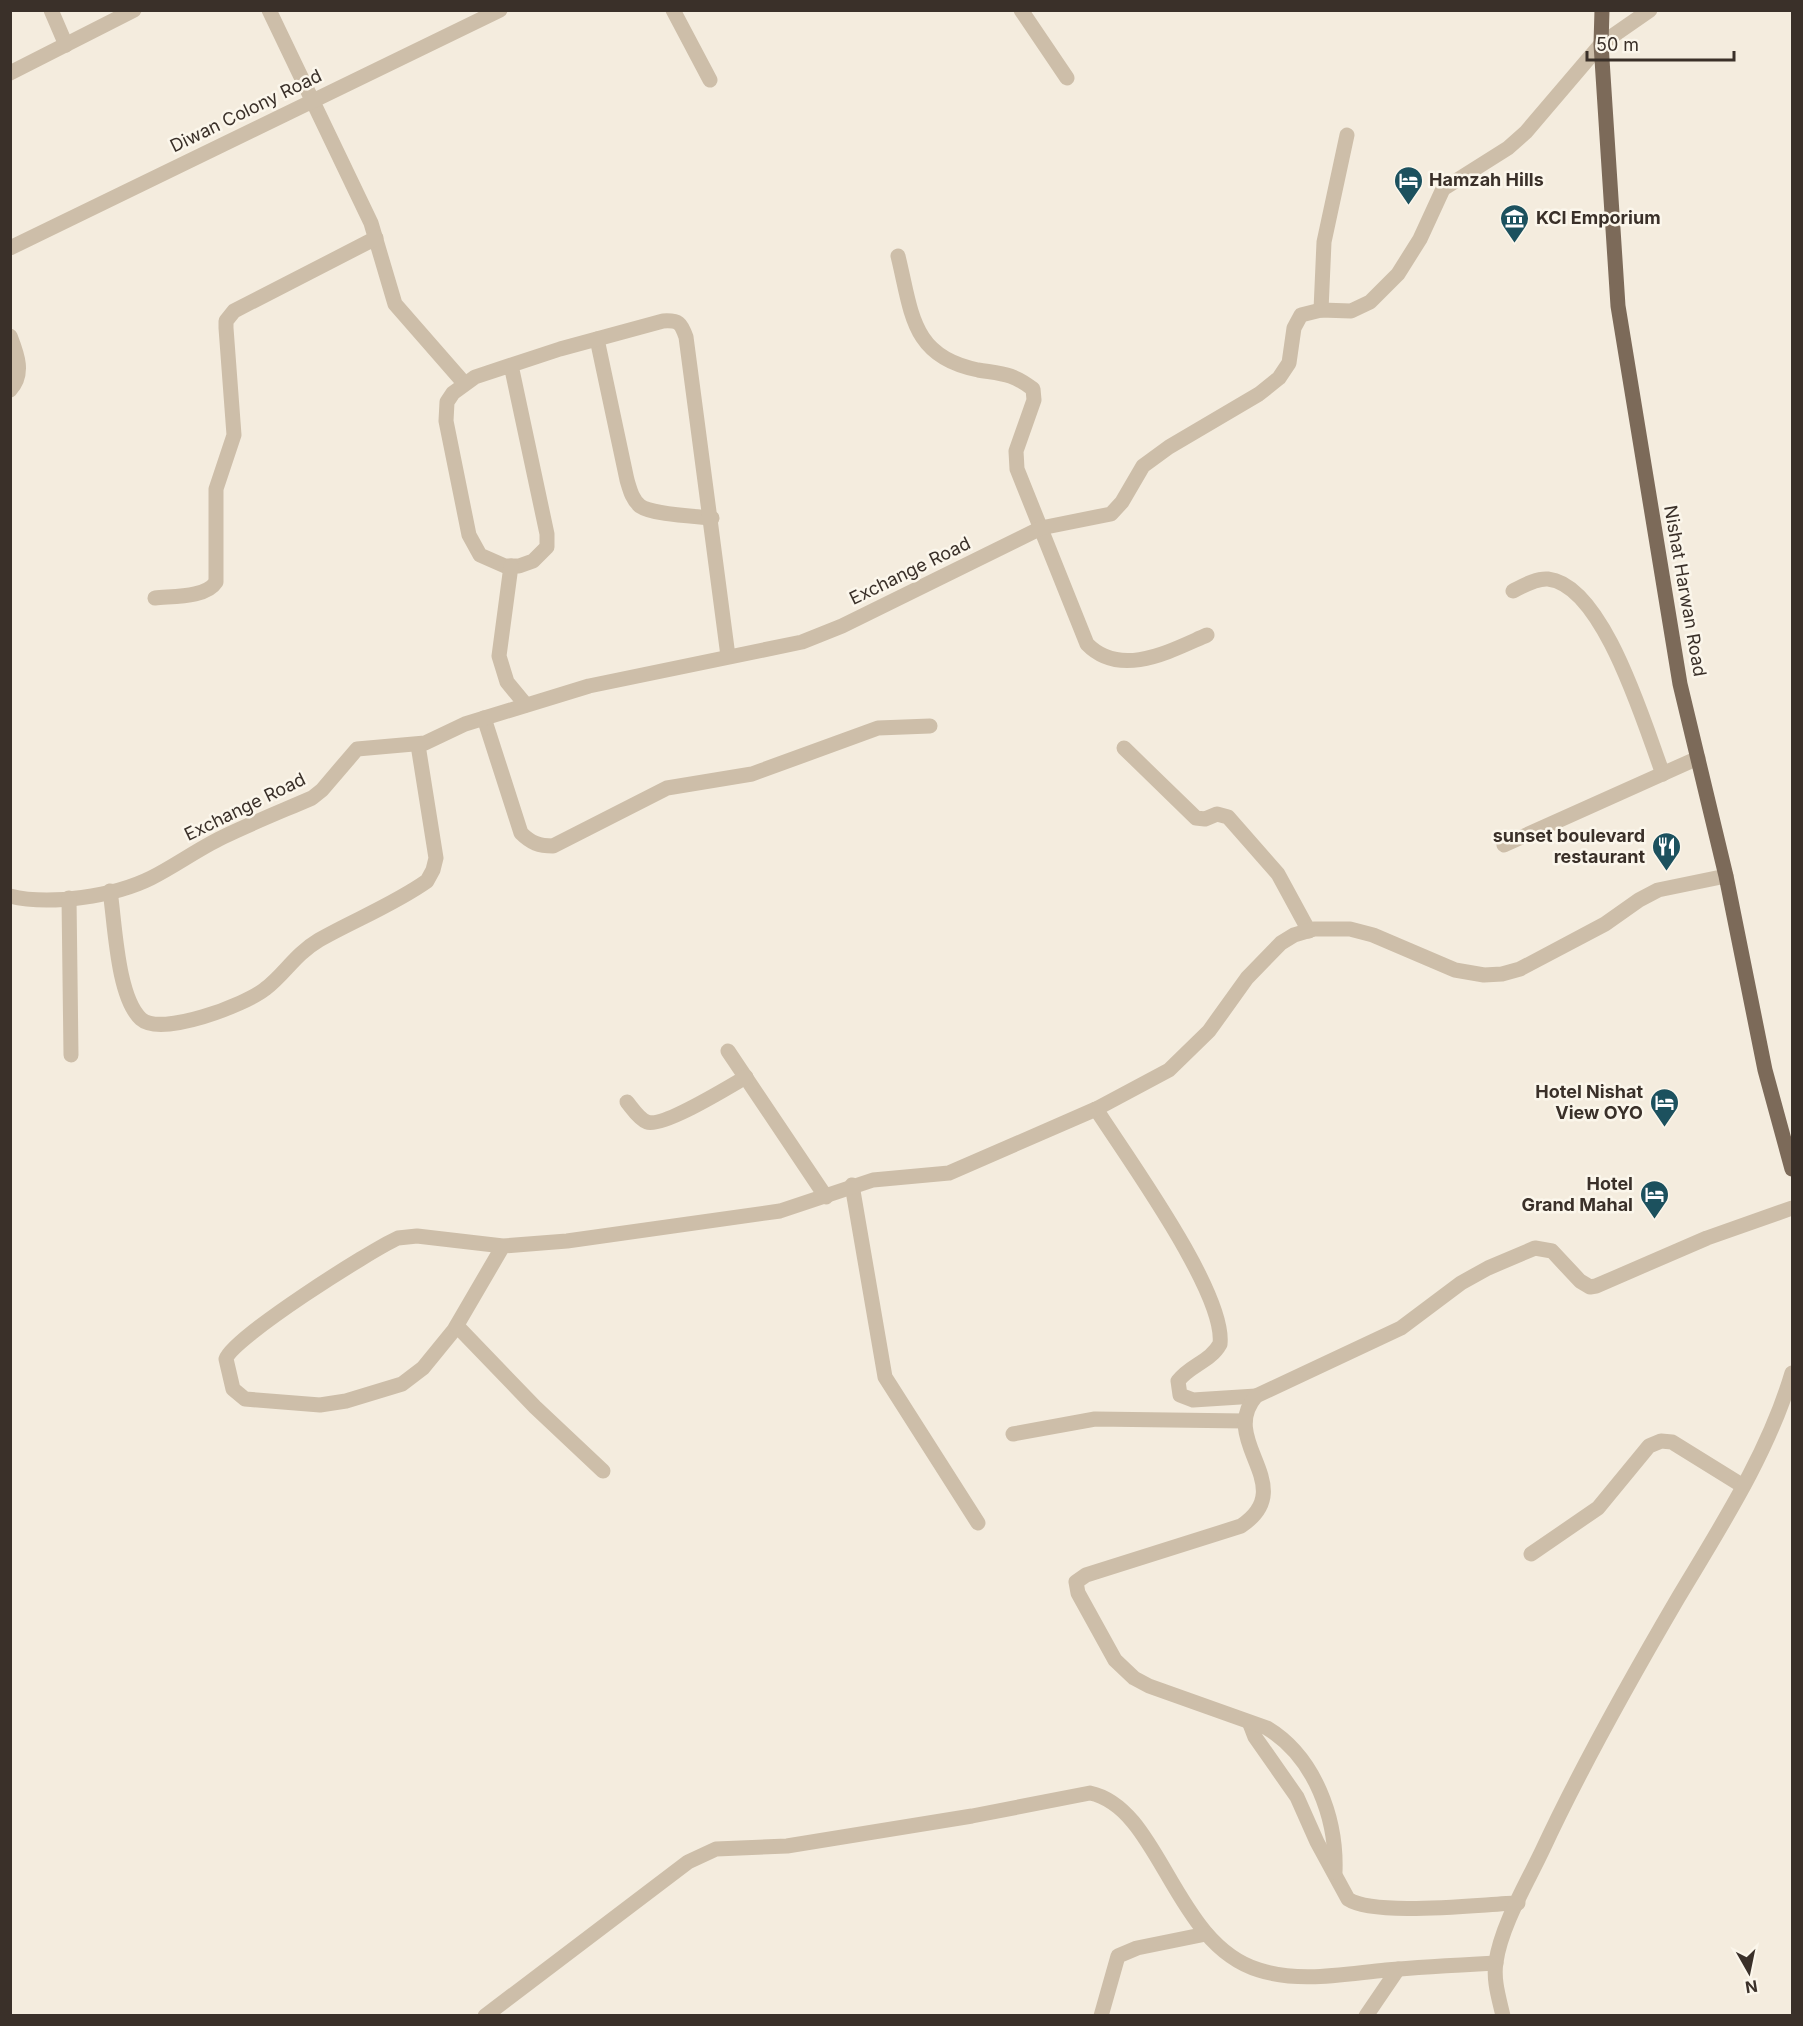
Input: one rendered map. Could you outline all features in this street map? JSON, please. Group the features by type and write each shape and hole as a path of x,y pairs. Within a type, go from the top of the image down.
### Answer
{"main road":[{"name":"Nishat Harwan Road","path":"1602,10 1601,44 1618,306 1680,684 1726,876 1765,1070 1792,1169"}],"street":[{"path":"51,10 66,45"},
{"path":"10,73 134,10"},
{"path":"269,10 376,238 395,304 464,383"},
{"name":"Diwan Colony Road","path":"10,248 500,10"},
{"path":"674,10 710,80"},
{"path":"1021,10 1067,78"},
{"name":"Exchange Road","path":"10,896 40,900 69,898 110,891 149,879 222,837 312,798 322,790 357,749 418,745 484,718 590,686 786,646 820,635 1041,528 1111,514 1122,502 1143,466 1169,447 1259,394 1279,378 1289,363 1296,322 1301,315 1321,310 1351,311 1370,302 1398,274 1420,239 1443,189 1508,148 1526,132 1601,44 1650,10"},
{"path":"1321,310 1324,242 1347,135"},
{"path":"155,598 201,592 216,582 216,489 234,435 226,328 229,317 376,238"},
{"path":"898,256 917,329 932,351 965,366 1014,375 1033,389 1034,400 1016,451 1017,469 1084,638 1093,650 1117,658 1137,660 1155,658 1207,635"},
{"path":"511,365 547,547 533,561 511,566 490,561 480,555 469,535 445,409 453,393 464,383 511,365 663,321 676,320 681,324 686,338 712,518 728,656"},
{"path":"10,336 19,358 19,370 10,390"},
{"path":"597,339 627,480 636,501 642,508 654,511 712,518"},
{"path":"511,566 499,656 507,682 526,705"},
{"path":"1513,591 1547,579 1560,583 1587,603 1612,642 1664,774"},
{"path":"484,718 521,833 530,842 553,846 667,788 752,774 878,728 930,726"},
{"path":"110,891 125,986 135,1013 142,1020 152,1025 174,1025 244,1001 263,990 291,961 317,941 427,881 436,858 418,745"},
{"path":"1124,748 1196,818 1205,819 1217,814 1228,818 1278,874 1309,931"},
{"path":"1504,846 1698,758"},
{"path":"503,1246 457,1326 414,1377 362,1397 331,1404 300,1405 239,1397 233,1389 226,1357 234,1346 263,1324 398,1238 417,1236 503,1246 567,1241 702,1220 758,1215 826,1197 852,1185 873,1180 949,1173 1096,1109 1168,1070 1209,1031 1247,978 1281,943 1294,935 1309,931 1350,929 1373,935 1455,970 1484,975 1502,974 1520,969 1605,924 1639,900 1658,890 1726,876"},
{"path":"69,898 71,1055"},
{"path":"728,1051 826,1197"},
{"path":"627,1102 643,1120 652,1122 693,1107 746,1077"},
{"path":"1096,1109 1195,1265 1219,1324 1220,1344 1208,1358 1182,1375 1178,1381 1180,1395 1193,1400 1256,1396 1401,1328 1461,1283 1535,1248 1552,1251 1580,1281 1590,1287 1707,1238 1792,1208"},
{"path":"852,1185 885,1377 978,1523"},
{"path":"457,1326 535,1407 603,1470"},
{"path":"1503,2016 1496,1986 1496,1963 1500,1944 1518,1903 1570,1790 1646,1652 1743,1486 1771,1431 1792,1373"},
{"path":"1256,1396 1248,1406 1245,1421 1264,1492 1260,1511 1241,1526 1086,1575 1076,1582 1078,1593 1123,1671 1149,1686 1250,1724 1267,1728 1281,1737 1300,1759 1319,1788 1334,1833 1335,1872"},
{"path":"1013,1434 1095,1419 1245,1421"},
{"path":"1531,1554 1598,1508 1649,1446 1661,1441 1672,1442 1743,1486"},
{"path":"1250,1724 1255,1737 1297,1797 1319,1848 1335,1872 1345,1896 1353,1902 1369,1907 1518,1903"},
{"path":"485,2016 688,1862 716,1849 787,1846 972,1816 1082,1794 1104,1796 1128,1815 1206,1934 1236,1960 1258,1970 1303,1977 1496,1963"},
{"path":"1101,2016 1118,1956 1137,1948 1206,1934"},
{"path":"1366,2016 1398,1969"}],"place":[{"name":"Hamzah Hills","path":"1408,206"},
{"name":"KCI Emporium","path":"1515,244"},
{"name":"sunset boulevard restaurant","path":"1666,872"},
{"name":"Hotel Nishat View OYO","path":"1664,1128"},
{"name":"Hotel Grand Mahal","path":"1654,1220"}]}
